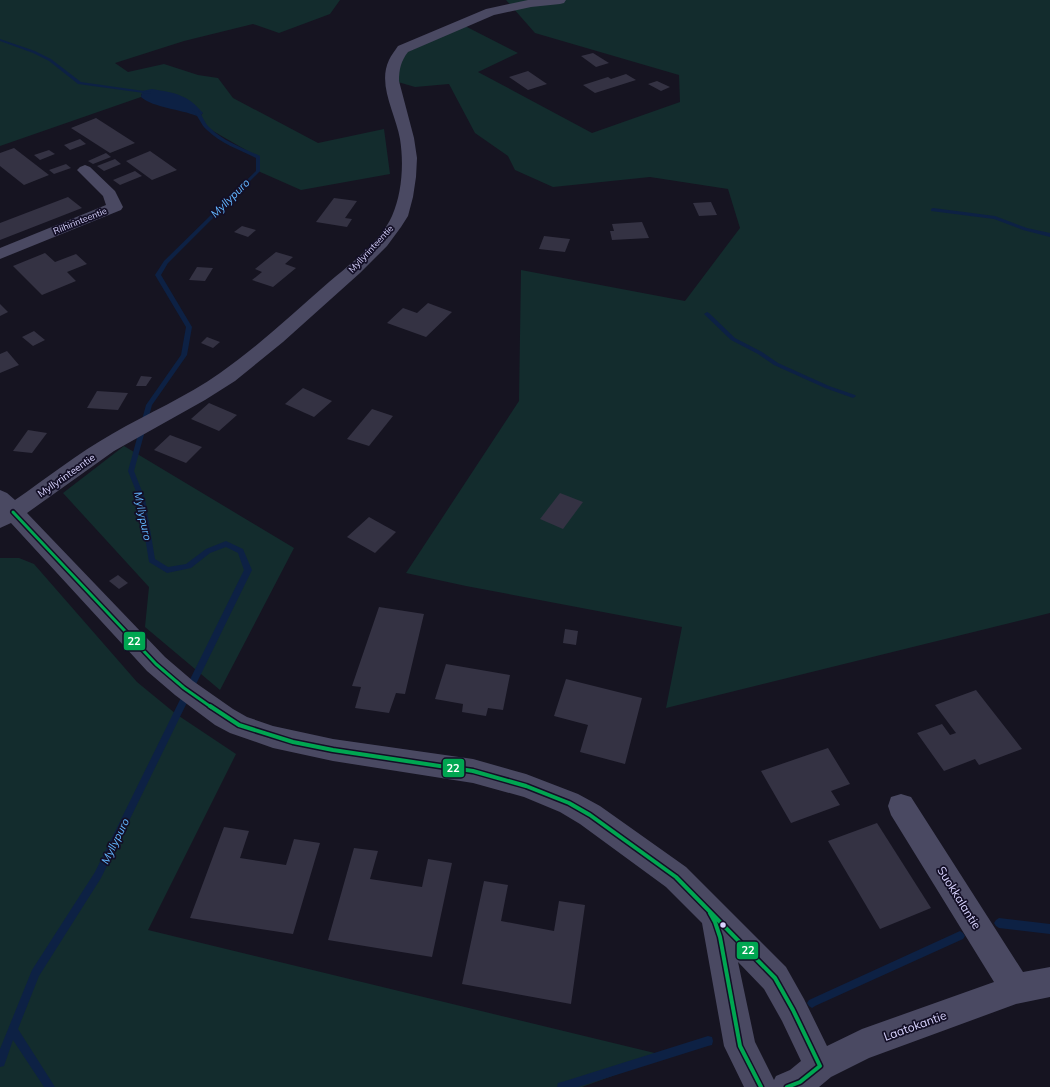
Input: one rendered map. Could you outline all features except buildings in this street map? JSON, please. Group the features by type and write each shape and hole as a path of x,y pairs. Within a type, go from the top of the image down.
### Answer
{"street":[{"name":"Myllyrinteentie","path":"4,510 134,430 210,389 249,362 360,264 387,236 400,217 410,174 408,140 402,115 390,80 392,63 403,49 490,12 506,7 560,0"},
{"name":"Riihirinteentie","path":"0,254 115,207 110,194 85,170"},
{"path":"4,510 39,538 156,664 210,708 239,725 293,742 333,750 473,771 540,791 590,815 676,877 775,978 787,996 798,1022 803,1080"},
{"name":"Suokkalantie","path":"901,806 1016,989"},
{"path":"715,918 740,1046 762,1087"},
{"name":"Laatokantie","path":"803,1080 862,1045 1016,989 1050,982"}],"green space":[{"path":"0,0 340,0 330,14 279,33 253,24 184,41 115,63 128,72 164,64 198,75 218,78 233,98 318,143 384,129 390,174 301,190 258,171 258,157 206,127 201,115 203,113 141,94 141,97 0,146"},
{"path":"506,0 1050,0 1050,613 666,708 682,627 466,586 406,573 519,401 521,270 685,301 740,228 728,189 650,177 553,187 515,170 508,156 475,133 449,84 415,87 398,82 399,65 407,52 465,26 518,53 478,72 592,133 680,102 679,75 535,33"},
{"path":"124,446 294,548 220,690 145,627 149,587 63,493"},
{"path":"0,558 19,558 34,564 137,682 176,714 236,754 148,930 667,1056 582,1087 0,1087"}],"water":[{"path":"152,89 180,95 192,102 203,113 197,116 153,104 141,97 142,91"}],"waterway":[{"name":"Myllypuro","path":"0,40 34,52 50,60 80,83 151,93"},
{"name":"Myllypuro","path":"0,1062 35,973 98,875 248,570 241,551 226,544 208,551 188,566 167,570 152,560 142,499 131,471 149,405 184,355 189,327 158,275 166,262 258,171 258,157 230,143 209,130 204,125 201,116 194,109"},
{"path":"933,210 995,218 1025,229 1050,235"},
{"path":"707,314 733,339 760,353 776,364 827,387 853,396"},
{"path":"999,923 1050,929"},
{"path":"812,1003 960,936"},
{"path":"13,1031 50,1087"},
{"path":"562,1087 708,1041"}],"transit line":[{"name":"22","path":"13,512 156,664 184,688 224,717 239,725 293,742 333,750 473,771 526,786 569,803 590,815 676,877 775,978 793,1010 820,1066 800,1082 787,1087"},
{"name":"22","path":"710,913 715,922 724,955 736,1033 747,1062 761,1087"}]}
